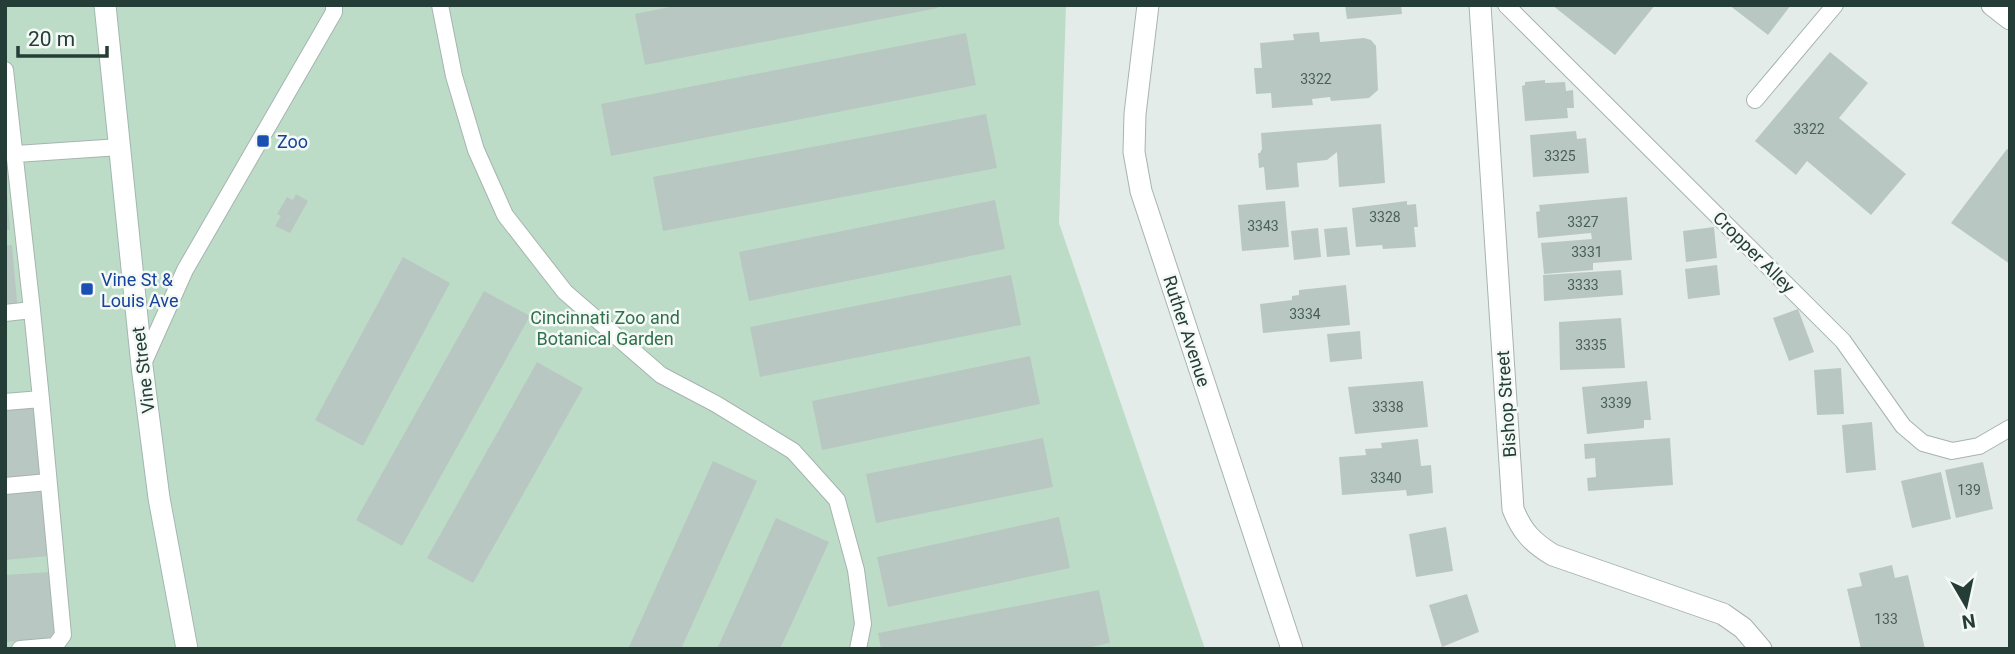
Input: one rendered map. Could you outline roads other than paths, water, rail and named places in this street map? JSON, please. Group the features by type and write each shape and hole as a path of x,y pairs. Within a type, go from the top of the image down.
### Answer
{"street":[{"name":"Vine Street","path":"105,5 142,366 159,498 187,649"},
{"name":"Ruther Avenue","path":"1148,5 1135,114 1134,152 1141,191 1292,649"},
{"name":"Bishop Street","path":"1480,5 1513,509 1521,529 1535,545 1553,555 1723,614 1743,628 1761,649"},
{"path":"1992,5 2010,19"}],"lane":[{"path":"142,366 185,270 334,12 334,5"},
{"path":"440,5 454,76 476,150 505,215 565,292 661,375 716,404 793,451 837,500 856,570 863,624 858,649"},
{"name":"Cropper Alley","path":"1506,5 1843,341 1903,426 1913,435 1923,443 1952,452 1979,446 2010,428"},
{"path":"1755,100 1835,5"},
{"path":"5,70 16,154 63,635 55,646 20,649"},
{"path":"16,154 120,147"},
{"path":"5,313 32,310"},
{"path":"5,402 41,399"},
{"path":"5,486 48,482"}],"place":[{"name":"Zoo","path":"263,141"},
{"name":"Vine St & Louis Ave","path":"87,289"}],"park label":[{"name":"Cincinnati Zoo and Botanical Garden","path":"605,327"}]}
